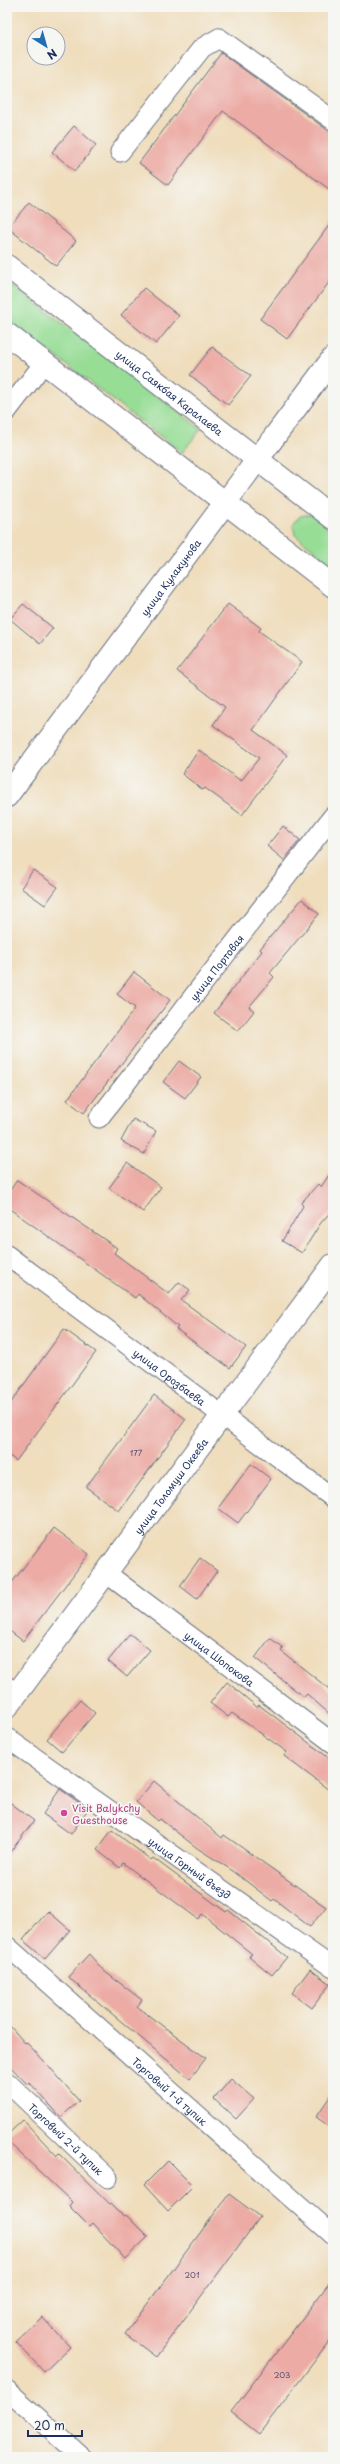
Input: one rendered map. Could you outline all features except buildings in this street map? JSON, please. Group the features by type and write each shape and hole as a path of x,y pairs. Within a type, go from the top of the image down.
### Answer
{"street":[{"path":"120,152 202,48 219,38 333,120"},
{"name":"улица Саякбая Каралаева","path":"7,266 333,518"},
{"path":"7,334 333,586"},
{"name":"улица Кулакунова","path":"7,796 333,358"},
{"path":"7,412 44,363"},
{"name":"улица Портовая","path":"99,1118 333,816"},
{"name":"улица Орозбаева","path":"7,1255 333,1498"},
{"name":"улица Толомуш Океева","path":"11,1693 106,1573 333,1265"},
{"name":"улица Шопокова","path":"106,1573 333,1743"},
{"name":"улица Горный въезд","path":"7,1738 333,1968"},
{"name":"Торговый 1-й тупик","path":"7,1946 333,2235"},
{"name":"Торговый 2-й тупик","path":"7,2082 108,2178"},
{"path":"7,2390 82,2457"}],"green space":[{"path":"7,281 201,429 182,453 7,319"},
{"path":"311,514 333,532 333,565 295,535 293,524 300,516"}],"place":[{"name":"Visit Balykchy Guesthouse","path":"64,1813"}]}
